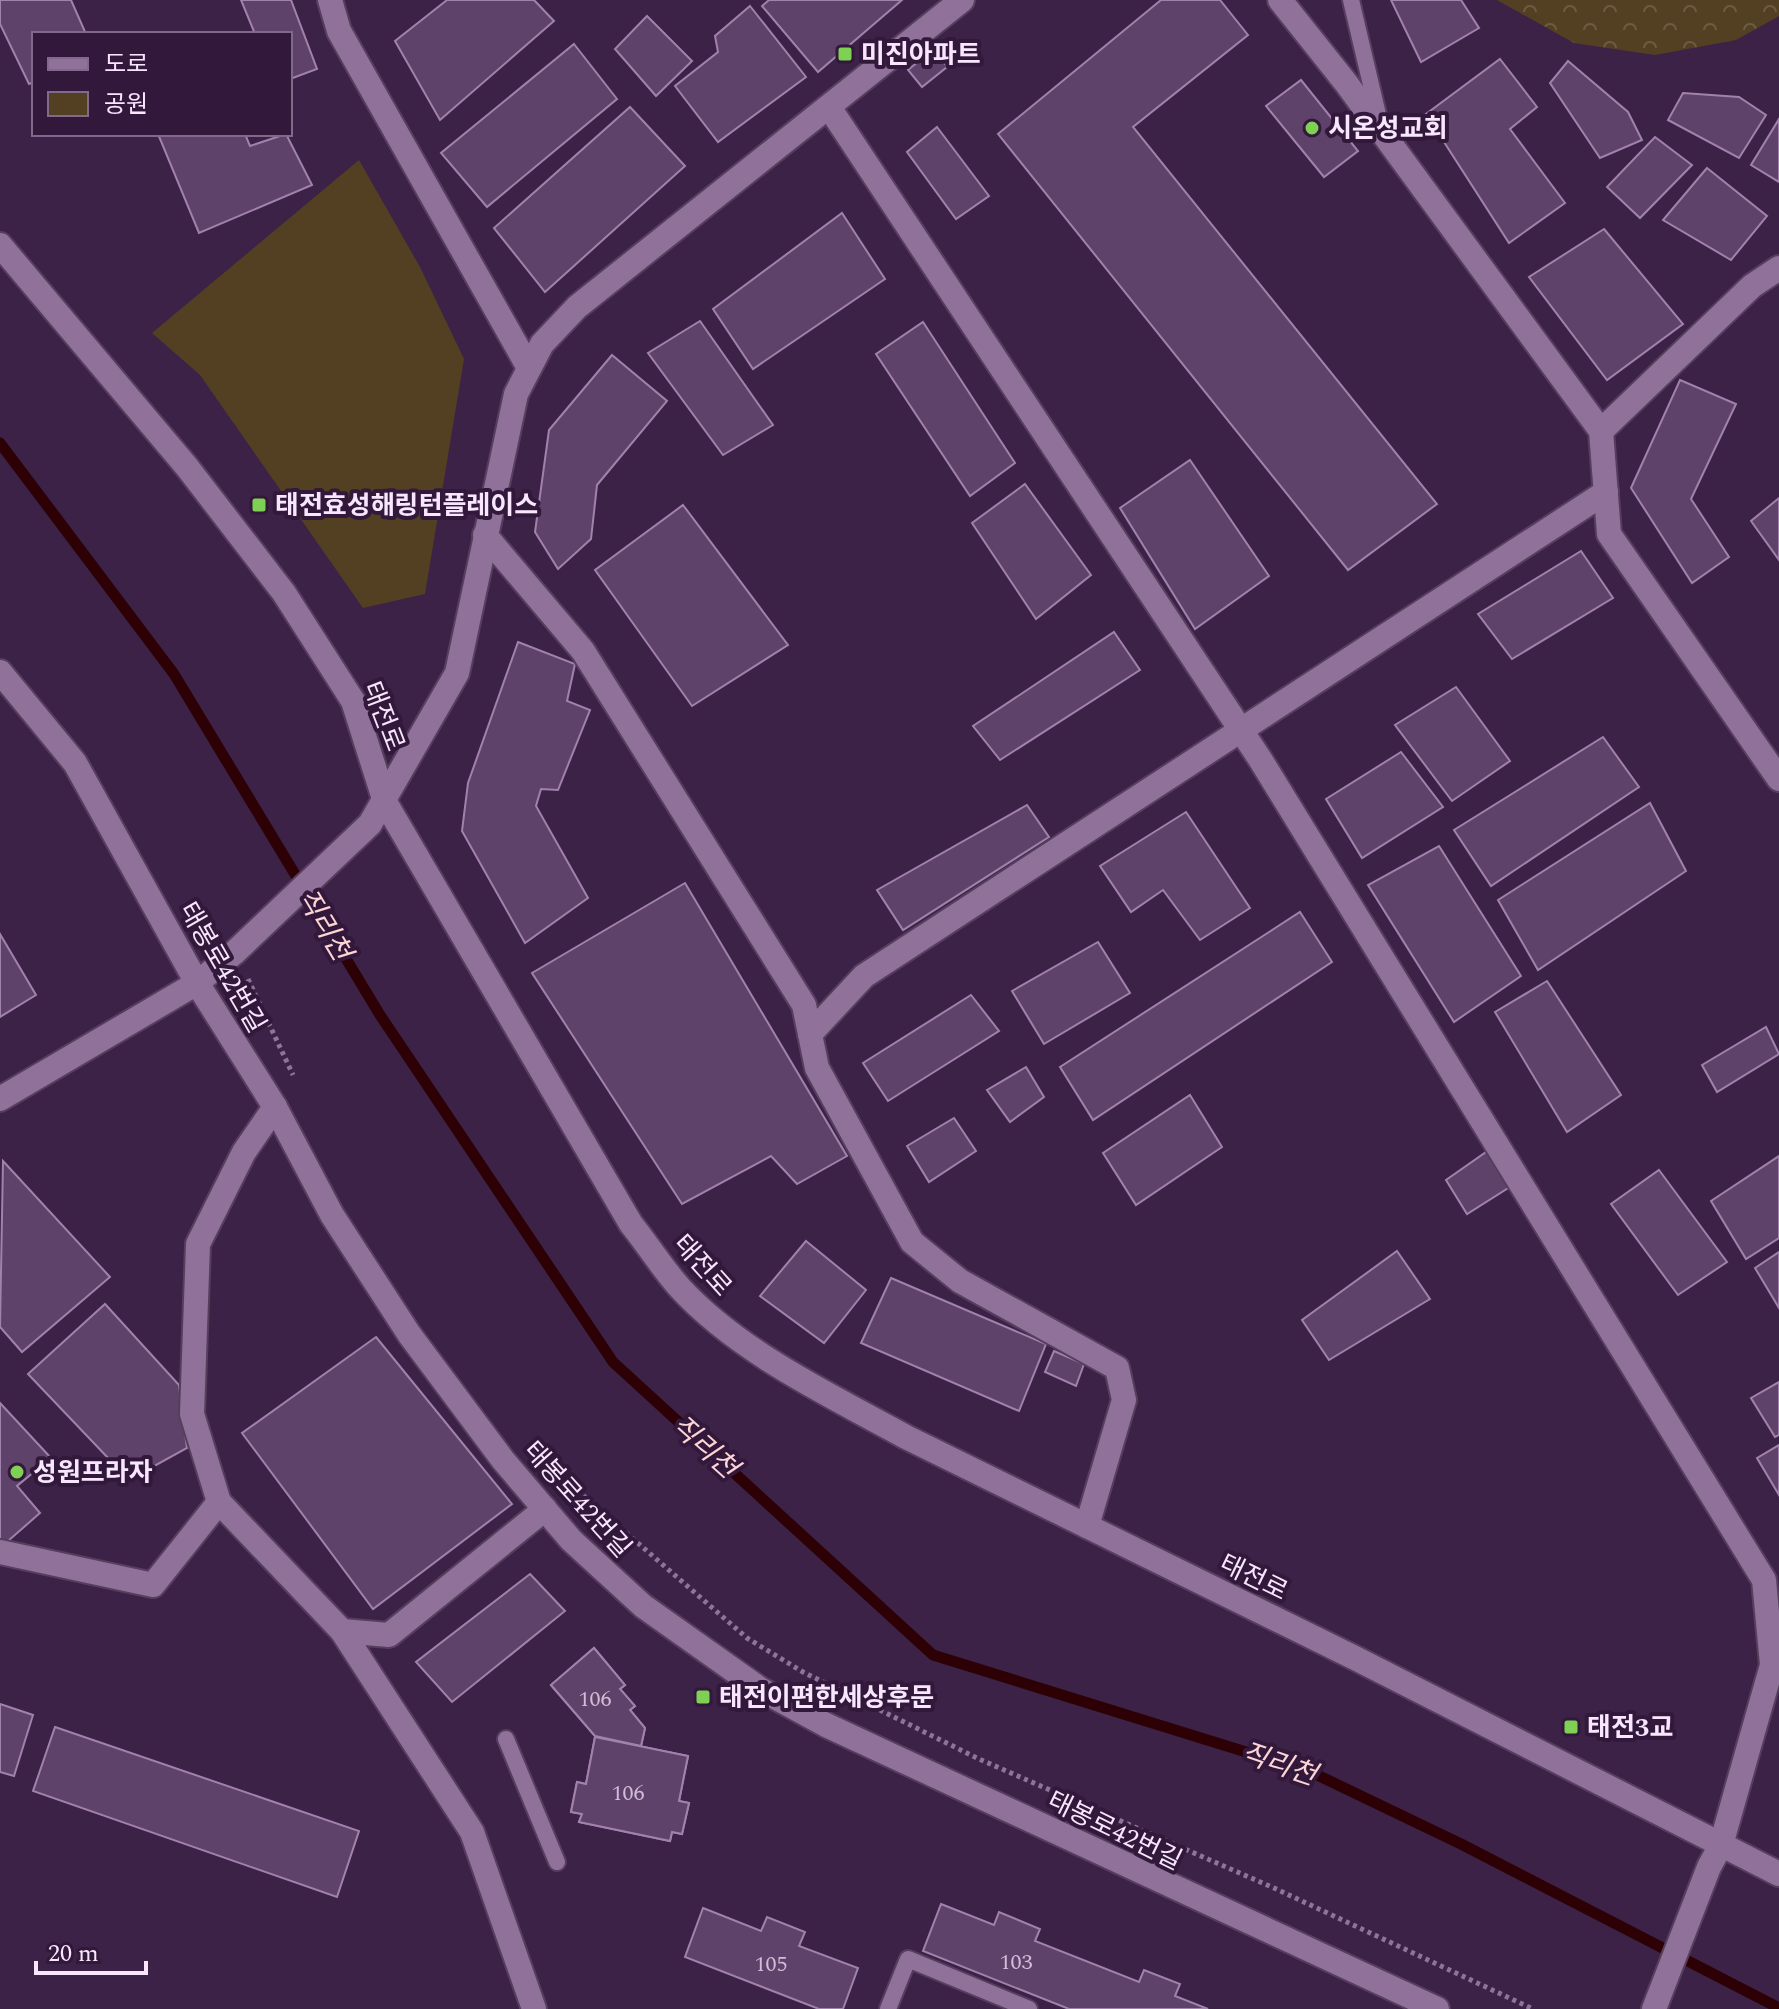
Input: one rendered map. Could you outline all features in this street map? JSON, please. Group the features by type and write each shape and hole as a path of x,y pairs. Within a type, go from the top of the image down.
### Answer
{"street":[{"path":"330,0 339,31 529,368"},
{"path":"0,1099 197,983 234,953 370,824 457,673 516,394 542,344 577,307 962,0"},
{"path":"1280,0 1382,132 1601,431 1609,534 1779,779"},
{"path":"829,107 1240,729 1764,1580 1772,1665 1721,1845 1709,1867 1654,2009"},
{"name":"태전로","path":"0,245 187,467 284,593 353,701 385,802 631,1224 680,1287 712,1318 751,1346 838,1399 1779,1874"},
{"path":"1601,431 1752,286 1779,268"},
{"path":"810,1034 864,976 1606,492"},
{"path":"485,535 583,651 804,1005 817,1068 912,1242 960,1281 1117,1368 1124,1400 1087,1526"},
{"name":"태봉로42번길","path":"0,672 75,763 197,983 275,1107 332,1215 373,1281 453,1393 571,1540 643,1606 760,1689 900,1762 1437,2009"},
{"path":"275,1107 244,1152 198,1244 192,1414 219,1502 342,1631 472,1832 534,2009"},
{"path":"0,1552 153,1585 219,1502"},
{"path":"342,1631 389,1635 545,1509"}],"lane":[{"path":"1351,0 1382,132"},
{"path":"506,1739 557,1862"},
{"path":"888,2009 908,1959 1029,2009"}],"path":[{"path":"234,953 295,1079"},
{"path":"531,1442 585,1497 747,1638 803,1672 979,1759 1274,1888 1533,2009"}],"green space":[{"path":"1497,0 1779,0 1779,16 1736,40 1655,55 1574,43"},
{"path":"359,160 420,267 464,359 425,594 363,608 200,375 152,333"}],"building":[{"path":"0,0 71,0 85,32 32,32 32,83 29,84 0,24"},
{"path":"241,0 291,0 317,69 292,78 292,32 254,32"},
{"path":"447,0 534,0 554,21 440,120 395,41"},
{"path":"769,0 902,0 818,72 762,6"},
{"path":"1161,0 1220,0 1248,35 1133,127 1437,504 1348,570 998,134"},
{"path":"1391,0 1461,0 1479,28 1421,62"},
{"path":"750,6 806,77 718,142 675,86 718,52 715,36"},
{"path":"647,16 692,61 656,96 615,49"},
{"path":"574,44 617,99 487,207 441,153"},
{"path":"935,48 947,67 922,87 908,70"},
{"path":"1500,59 1537,107 1510,129 1565,203 1509,243 1426,114"},
{"path":"1568,61 1628,112 1642,140 1600,158 1550,83"},
{"name":"시온성교회","path":"1301,80 1358,151 1324,177 1266,106"},
{"path":"1683,93 1739,97 1766,115 1739,158 1668,120"},
{"path":"630,107 685,166 545,292 494,228"},
{"path":"1779,119 1779,182 1751,165"},
{"path":"937,127 989,196 956,219 907,152"},
{"path":"159,136 246,136 250,146 287,136 312,185 199,233"},
{"path":"1655,137 1692,165 1640,218 1607,187"},
{"path":"1707,168 1767,216 1731,260 1663,220"},
{"path":"842,213 885,279 753,369 713,309"},
{"path":"1604,229 1683,324 1607,380 1529,277"},
{"path":"700,321 773,425 723,455 648,353"},
{"path":"923,322 1015,463 970,496 876,354"},
{"path":"612,355 667,401 597,485 591,539 558,569 535,532 549,430"},
{"path":"1680,380 1736,404 1691,499 1729,557 1692,583 1631,488"},
{"path":"1190,460 1269,576 1195,629 1120,508"},
{"path":"1025,484 1091,575 1036,619 972,523"},
{"path":"1779,498 1779,560 1751,521"},
{"path":"683,505 788,645 692,706 595,570"},
{"path":"1581,551 1613,598 1512,659 1478,614"},
{"path":"1114,632 1140,670 1000,760 973,726"},
{"path":"518,642 575,664 567,701 590,710 558,790 541,789 536,806 588,898 525,943 462,831 468,783"},
{"path":"1456,687 1510,761 1452,801 1395,725"},
{"path":"1603,737 1639,787 1491,886 1454,830"},
{"path":"1401,752 1443,807 1362,858 1326,799"},
{"path":"1650,803 1686,871 1538,970 1498,900"},
{"path":"1027,805 1049,837 903,930 877,890"},
{"path":"1186,812 1250,908 1200,940 1163,890 1131,912 1100,866"},
{"path":"1439,846 1521,976 1454,1022 1368,885"},
{"path":"685,883 847,1156 797,1184 771,1156 682,1204 532,973"},
{"path":"1300,912 1332,962 1093,1120 1060,1067"},
{"path":"0,934 36,995 0,1017"},
{"path":"1098,942 1130,993 1044,1044 1012,991"},
{"path":"1547,981 1621,1095 1567,1132 1495,1012"},
{"path":"971,995 999,1031 888,1101 863,1063"},
{"path":"1766,1027 1779,1054 1717,1092 1702,1065"},
{"path":"1026,1067 1044,1097 1010,1122 987,1090"},
{"path":"1190,1095 1222,1147 1136,1205 1103,1153"},
{"path":"954,1118 976,1151 929,1182 907,1146"},
{"path":"1489,1150 1513,1185 1467,1214 1446,1180"},
{"path":"1779,1156 1779,1238 1746,1259 1711,1201"},
{"path":"3,1161 110,1277 22,1352 0,1327"},
{"path":"1659,1170 1727,1262 1678,1295 1611,1204"},
{"path":"806,1241 866,1290 824,1343 760,1296"},
{"path":"1397,1251 1430,1299 1329,1360 1302,1320"},
{"path":"1779,1252 1779,1308 1755,1268"},
{"path":"891,1278 1046,1344 1019,1411 861,1343"},
{"path":"105,1304 179,1385 187,1448 129,1480 28,1374"},
{"path":"376,1337 512,1504 373,1609 242,1433"},
{"path":"1054,1351 1084,1364 1076,1386 1045,1372"},
{"path":"1779,1382 1779,1435 1775,1437 1751,1398"},
{"name":"성원프라자","path":"0,1403 51,1458 17,1486 40,1513 0,1548"},
{"path":"1779,1445 1779,1495 1757,1458"},
{"path":"530,1574 565,1611 452,1702 416,1662"},
{"path":"594,1648 625,1685 620,1689 635,1706 630,1710 645,1728 641,1746 595,1736 551,1685"},
{"path":"594,1648 625,1685 620,1689 635,1706 630,1710 645,1728 641,1746 595,1736 551,1685"},
{"path":"0,1704 33,1715 14,1776 0,1772"},
{"path":"55,1727 359,1831 337,1897 33,1791"},
{"path":"595,1737 688,1756 679,1801 689,1803 682,1834 672,1832 670,1841 579,1822 582,1814 571,1812 577,1782 586,1784"},
{"path":"595,1737 688,1756 679,1801 689,1803 682,1834 672,1832 670,1841 579,1822 582,1814 571,1812 577,1782 586,1784"},
{"path":"941,1904 994,1925 999,1912 1040,1929 1035,1941 1139,1982 1144,1970 1180,1984 1175,1996 1208,2009 1069,2009 923,1951"},
{"path":"703,1908 761,1931 767,1917 805,1932 799,1946 858,1968 843,2009 819,2009 685,1957"}],"waterway":[{"name":"직리천","path":"0,443 174,674 380,1015 613,1362 933,1655 1311,1772 1461,1844 1779,2008"}],"place":[{"name":"미진아파트","path":"845,54"},
{"name":"시온성교회","path":"1312,128"},
{"name":"태전효성해링턴플레이스","path":"259,505"},
{"name":"성원프라자","path":"17,1472"},
{"name":"태전이편한세상후문","path":"703,1697"},
{"name":"태전3교","path":"1571,1727"}]}
